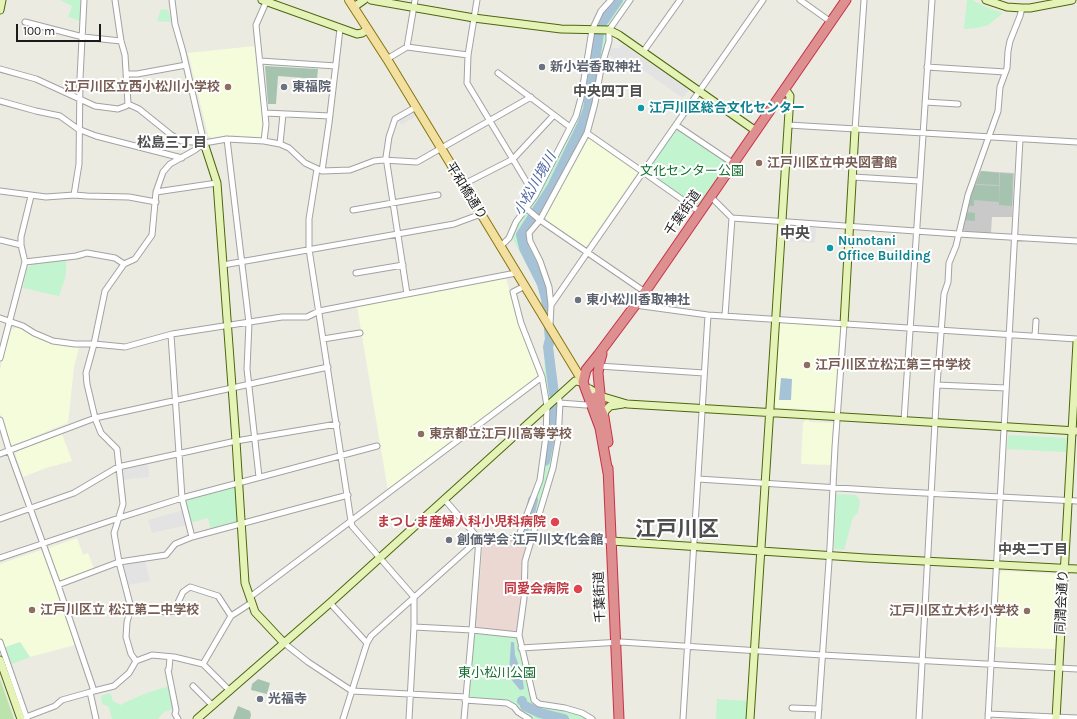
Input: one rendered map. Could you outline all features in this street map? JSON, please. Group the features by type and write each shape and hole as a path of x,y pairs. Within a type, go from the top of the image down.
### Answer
{"highway":[{"name":"千葉街道","path":"608,473 600,428 583,382 586,370 610,340 711,197 846,0"},
{"path":"604,418 600,396 599,366 604,350 610,340"},
{"name":"千葉街道","path":"583,382 590,389 604,418 609,446 608,473 619,719"}],"main road":[{"name":"平和橋通り","path":"349,0 387,59 583,382"}],"street":[{"path":"0,10 2,0"},
{"path":"74,195 79,164 78,129 84,0"},
{"path":"115,0 121,41 125,55 128,104"},
{"path":"172,0 175,24 204,143 217,183 245,583 255,612 284,643 308,662 352,691 507,703 529,719"},
{"path":"264,141 266,124 256,25 265,0 340,29 360,34 368,29"},
{"path":"354,7 364,0"},
{"path":"370,0 414,3 474,18 561,29 601,30 619,35 756,132"},
{"path":"477,0 468,55 467,83 535,196"},
{"path":"500,246 509,238 516,222 528,210 576,116 601,30 602,9 611,0"},
{"path":"601,30 630,0"},
{"path":"643,52 680,0"},
{"path":"551,305 763,0"},
{"path":"800,0 831,22"},
{"path":"818,719 864,0"},
{"path":"904,421 932,0"},
{"path":"986,0 1007,7 1022,8 1030,8 1072,0"},
{"path":"407,47 414,3"},
{"path":"919,719 937,385 944,294 948,282 949,263 956,246 968,195 998,111 1000,87 1007,68 1010,41 1022,8"},
{"path":"24,22 83,37 121,41"},
{"path":"340,29 330,116 309,219 309,249 352,526 414,597 414,627 409,719"},
{"path":"550,327 551,305 549,287 540,261 530,241 529,234 539,219 587,133 608,41 601,30"},
{"path":"387,59 407,47 468,55"},
{"path":"260,61 336,66"},
{"path":"126,74 186,65"},
{"path":"928,67 1006,72"},
{"path":"0,69 36,79 95,106 118,109 128,104"},
{"path":"498,73 570,127"},
{"path":"750,719 790,96 785,90"},
{"path":"128,104 139,109 181,141 204,143 227,140 264,141 280,144 289,148 303,161 320,170 350,170 374,161 417,162 531,97"},
{"path":"0,101 60,116 78,129 96,136 182,158"},
{"path":"925,102 958,104"},
{"path":"407,294 386,161 389,136 395,119 416,107"},
{"path":"265,113 330,116"},
{"path":"280,144 282,114"},
{"path":"468,182 514,159 554,115"},
{"path":"676,125 734,164"},
{"path":"788,125 1077,142"},
{"path":"587,133 700,212"},
{"path":"1020,139 995,565 988,716 1077,718"},
{"path":"227,140 250,323 248,369 259,477"},
{"path":"136,661 131,654 126,637 127,622 131,608 114,533 123,504 117,449 102,433 95,418 86,373 94,344 105,291 124,264 135,260 152,235 156,192 163,172 170,164 195,150 204,143"},
{"path":"853,177 919,181"},
{"path":"156,192 217,183"},
{"path":"0,191 46,197 74,195 129,197 156,202"},
{"path":"352,210 438,195"},
{"path":"0,358 25,262 21,245 21,237 31,196"},
{"path":"711,197 732,218 1077,241"},
{"path":"528,210 644,292"},
{"path":"222,265 454,224 481,214"},
{"path":"725,316 732,218"},
{"path":"0,240 21,245"},
{"path":"25,262 76,256 87,253 115,258 124,264"},
{"path":"356,273 403,265"},
{"path":"0,318 23,326 34,333 54,341 75,344 125,347 170,334 282,317 307,317 319,311 516,273"},
{"path":"518,538 540,480 546,436 548,406 542,377 521,323 513,292 525,286"},
{"path":"635,305 708,315 1077,339"},
{"path":"682,719 708,315"},
{"path":"1035,336 1036,321"},
{"path":"323,339 360,333"},
{"path":"170,334 182,498 192,537"},
{"name":"同潤会通り","path":"1056,718 1068,501 1075,431 1077,342"},
{"path":"599,366 704,373"},
{"path":"0,454 95,418 328,367"},
{"path":"203,664 231,616 351,521 542,377"},
{"path":"197,719 330,603 548,406 559,400 575,381 583,382"},
{"path":"937,385 1006,388"},
{"path":"590,389 600,396 627,404"},
{"path":"559,400 586,405 591,402"},
{"path":"559,400 558,440 553,468 525,561 524,598 519,635 534,700 539,704 565,708 582,713 592,719"},
{"path":"604,418 605,411 610,406 627,404 1075,431"},
{"path":"0,420 9,450 58,585 92,691 96,719"},
{"path":"0,519 74,493 118,467 236,441 337,424"},
{"path":"0,558 182,498 377,446"},
{"path":"698,479 932,494 1000,496 1077,501"},
{"path":"58,585 120,562 166,555 175,544 192,537 348,495"},
{"path":"444,500 479,539 464,719"},
{"path":"343,719 367,643 371,636 479,539 533,537 1077,569"},
{"path":"131,608 154,609 164,612 174,611 183,592 190,587 218,596 231,616"},
{"path":"330,603 367,643"},
{"path":"414,627 472,630 519,635"},
{"path":"0,642 25,718"},
{"path":"521,648 615,642 1077,669"},
{"path":"25,718 55,706 62,700 114,686 129,673 136,661 152,655 203,664 230,691"},
{"path":"170,657 168,670 176,710 175,714 178,719"},
{"path":"0,660 25,718"},
{"path":"193,686 213,706"},
{"path":"792,708 819,709"},
{"path":"517,719 518,712"}],"shaded area":[{"path":"622,44 689,90 683,98 627,59 623,64 608,54 611,48 619,48"},
{"name":"江戸川区立西小松川小学校","path":"255,46 263,121 261,137 227,135 212,138 208,135 188,53"},
{"path":"265,66 318,69 317,79 278,76 276,104 268,104"},
{"path":"414,111 417,116 401,125 399,120"},
{"path":"588,134 594,141 638,172 586,247 546,220 545,215"},
{"path":"981,171 1014,173 1012,217 992,217 991,233 961,232 971,194"},
{"path":"981,171 999,173 999,185 976,184"},
{"path":"1000,173 1013,174 1012,206 999,205"},
{"path":"975,185 999,186 999,202 974,200 974,206 968,206"},
{"path":"967,212 975,213 975,221 965,220"},
{"path":"786,227 816,228 815,243 785,241"},
{"name":"東京都立江戸川高等学校","path":"506,278 518,324 539,376 388,491 357,306"},
{"name":"江戸川区立松江第三中学校","path":"779,323 840,326 834,409 830,412 810,411 809,422 833,423 831,465 801,464 803,422 805,422 806,409 777,408 773,404"},
{"path":"18,327 34,336 55,343 79,347 74,367 68,423 30,438 33,445 62,434 72,461 46,468 23,477 15,453 29,446 26,440 12,445 9,444 0,413 0,370 10,330"},
{"path":"148,462 149,477 122,480 121,468"},
{"path":"183,510 187,525 152,533 148,520"},
{"name":"江戸川区立 松江第二中学校","path":"77,538 83,555 88,553 94,569 61,581 58,579 46,558 75,645 30,657 20,642 3,648 0,639 0,564 41,550 49,554 49,548"},
{"path":"528,542 522,560 518,632 475,627 483,543"},
{"path":"145,561 150,581 128,585 124,566 125,564"},
{"name":"江戸川区立大杉小学校","path":"1002,571 1058,574 1055,649 995,647 998,575"},
{"path":"258,679 270,683 267,694 251,690 252,684"},
{"path":"238,706 250,711 250,719 233,719"}],"green space":[{"path":"60,0 81,0 81,21 68,17 72,6"},
{"path":"613,0 628,0 609,27 601,78 587,132 538,220 528,233 548,288 549,309 544,307 538,286 512,238 513,230 577,117 593,32 600,16"},
{"path":"967,0 972,0 1003,13 988,25 964,29"},
{"path":"161,9 168,10 170,22 157,21"},
{"name":"文化センター公園","path":"676,128 731,164 699,209 646,171"},
{"path":"66,260 66,275 59,296 23,288 27,268 35,263"},
{"path":"545,334 554,352 556,392 547,400 544,385"},
{"path":"557,399 559,404 557,440 552,468 532,536 520,537 541,481 549,407"},
{"path":"1008,435 1067,438 1066,452 1007,449"},
{"path":"236,485 239,522 211,530 208,518 190,523 184,498"},
{"path":"836,494 856,495 860,501 858,513 853,517 844,550 834,549"},
{"name":"東小松川公園","path":"472,630 519,635 534,700 565,708 592,719 529,719 507,703 465,700"},
{"path":"20,642 30,657 9,665 3,648"},
{"path":"0,679 14,719 0,719"},
{"path":"169,686 173,709 164,712 158,719 112,719 109,707 102,704 101,696 110,693 113,701 121,705 144,694"},
{"path":"717,699 749,701 748,719 716,719"}],"water":[{"path":"781,378 792,379 791,400 779,400"},
{"path":"511,642 514,642 515,655 522,674 524,689 520,690 511,679 509,673"},
{"path":"520,696 524,696 526,697 526,705 520,706 517,703 517,699"}],"waterway":[{"name":"小松川境川","path":"554,394 548,347 550,339 546,299 542,284 524,248 521,235 552,187 582,125 588,109 600,26 618,0"},
{"name":"小松川境川","path":"545,461 555,413 555,406"},
{"name":"小松川境川","path":"523,531 533,500"},
{"name":"小松川境川","path":"525,706 540,713 564,719"}],"place":[{"name":"新小岩香取神社","path":"542,67"},
{"name":"江戸川区立西小松川小学校","path":"228,87"},
{"name":"東福院","path":"284,87"},
{"name":"江戸川区総合文化センター","path":"641,108"},
{"name":"江戸川区立中央図書館","path":"759,163"},
{"name":"Nunotani Office Building","path":"830,248"},
{"name":"東小松川香取神社","path":"578,300"},
{"name":"江戸川区立松江第三中学校","path":"807,365"},
{"name":"東京都立江戸川高等学校","path":"421,434"},
{"name":"まつしま産婦人科小児科病院","path":"555,522"},
{"name":"創価学会 江戸川文化会館","path":"449,540"},
{"name":"同愛会病院","path":"578,589"},
{"name":"江戸川区立 松江第二中学校","path":"32,610"},
{"name":"江戸川区立大杉小学校","path":"1027,611"},
{"name":"光福寺","path":"260,699"}],"district":[{"name":"中央四丁目","path":"608,92"},
{"name":"松島三丁目","path":"172,143"},
{"name":"中央","path":"795,234"},
{"name":"江戸川区","path":"677,530"},
{"name":"中央二丁目","path":"1033,550"}]}
